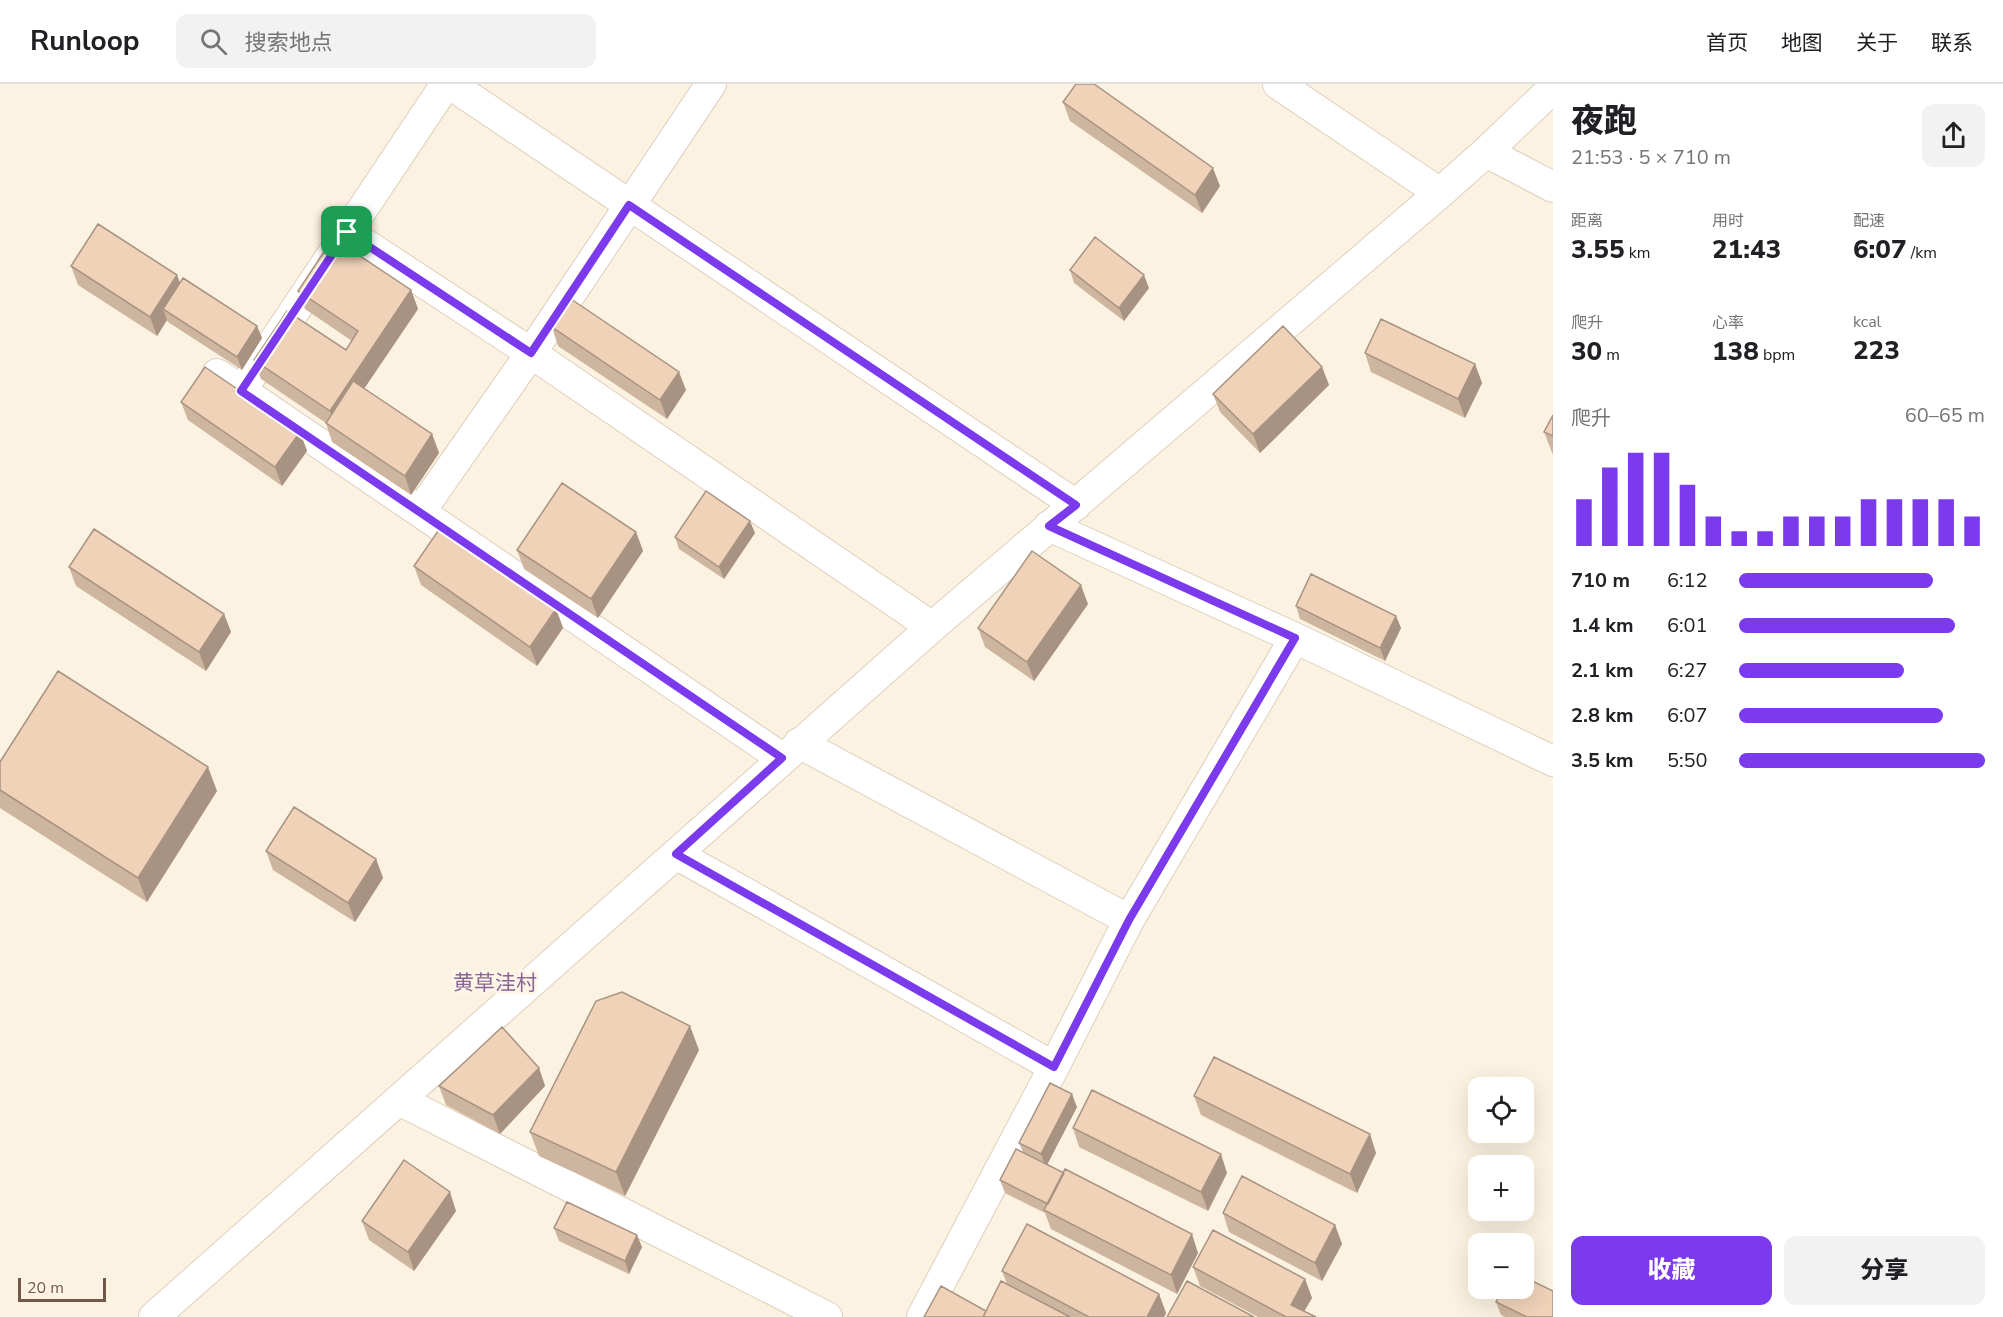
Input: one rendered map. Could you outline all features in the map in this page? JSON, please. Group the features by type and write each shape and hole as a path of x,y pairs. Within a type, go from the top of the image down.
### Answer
{"street":[{"path":"1076,505 448,84 347,232 229,383 420,512 791,750 1129,920"},
{"path":"420,512 531,353 711,84"},
{"path":"1278,84 1440,193"},
{"path":"154,1317 791,750 1049,526 1440,193 1553,88"},
{"path":"1486,152 1553,187"},
{"path":"347,232 531,353 932,627"},
{"path":"1049,526 1295,638 1553,761"},
{"path":"921,1317 1129,920 1295,638"},
{"path":"676,854 1054,1067"},
{"path":"399,1100 827,1317"}],"building":[{"path":"1076,84 1094,84 1213,168 1195,195 1063,102"},
{"path":"98,224 177,275 150,317 71,266"},
{"path":"1095,237 1144,275 1119,308 1070,270"},
{"path":"333,238 411,290 330,411 254,360 287,311 346,350 358,331 298,291"},
{"path":"183,278 257,326 237,357 163,309"},
{"path":"571,299 679,372 660,400 552,327"},
{"path":"1381,319 1475,364 1458,399 1365,353"},
{"path":"1283,326 1322,367 1253,434 1213,394"},
{"path":"205,367 300,432 275,467 181,402"},
{"path":"353,381 432,434 405,476 326,423"},
{"path":"1553,415 1553,436 1544,432"},
{"path":"562,483 636,532 591,599 517,550"},
{"path":"706,491 750,521 719,567 675,537"},
{"path":"440,528 556,609 530,647 414,566"},
{"path":"94,529 224,614 199,652 69,567"},
{"path":"1032,551 1081,585 1027,662 978,628"},
{"path":"1311,574 1396,616 1380,648 1296,606"},
{"path":"58,671 208,767 138,878 0,790 0,762"},
{"path":"294,807 376,859 348,903 266,851"},
{"path":"622,992 690,1026 616,1172 530,1132 596,1001"},
{"path":"502,1027 539,1068 493,1115 439,1086"},
{"path":"1214,1057 1370,1134 1350,1174 1194,1096"},
{"path":"1050,1083 1072,1094 1041,1154 1019,1143"},
{"path":"1092,1090 1221,1154 1201,1192 1073,1128"},
{"path":"1016,1149 1064,1173 1048,1204 1000,1180"},
{"path":"404,1160 450,1192 408,1252 362,1221"},
{"path":"1065,1169 1192,1234 1171,1275 1044,1210"},
{"path":"1242,1176 1335,1225 1315,1263 1223,1213"},
{"path":"567,1202 637,1235 625,1261 554,1228"},
{"path":"1027,1224 1159,1294 1147,1317 1089,1317 1002,1271"},
{"path":"1213,1230 1305,1279 1291,1305 1316,1317 1286,1317 1193,1267"},
{"path":"1001,1281 1070,1317 983,1317"},
{"path":"1187,1281 1254,1317 1167,1317"},
{"path":"1534,1282 1553,1291 1553,1317 1527,1317 1496,1302 1498,1299 1534,1299"},
{"path":"941,1286 986,1311 983,1317 924,1317"}],"district":[{"name":"黄草洼村","path":"495,983"}],"route":[{"path":"629,205 1076,505 1049,526 1295,638 1129,920 1054,1067 676,854 782,758 241,391 347,232 531,353 629,205"}]}
